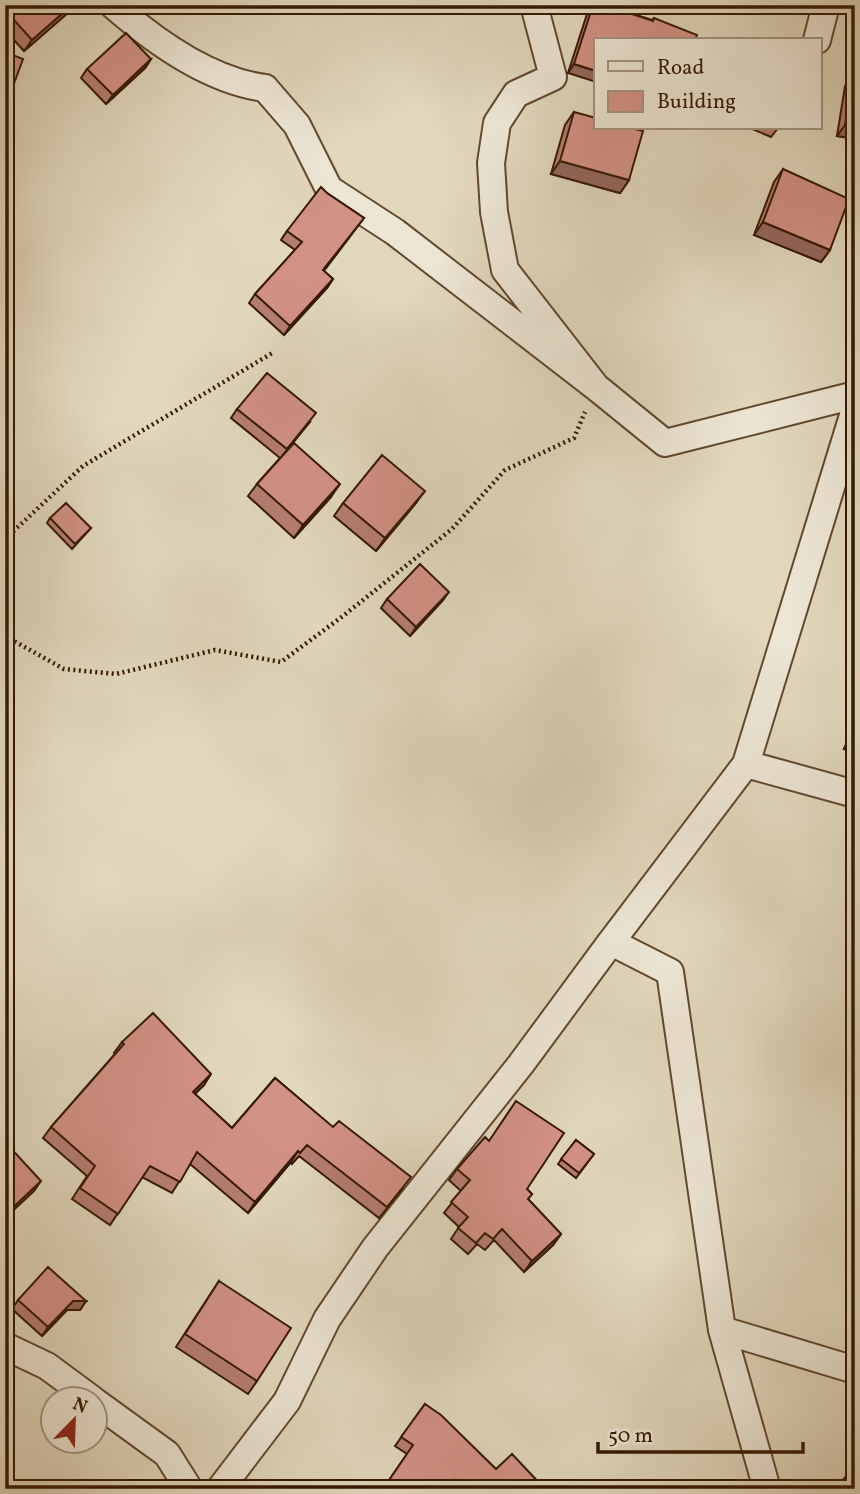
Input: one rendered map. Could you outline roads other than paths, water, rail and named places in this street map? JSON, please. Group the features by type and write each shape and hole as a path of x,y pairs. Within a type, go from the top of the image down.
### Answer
{"street":[{"path":"113,5 185,59 244,85 265,88 297,125 329,188 395,232 665,443 855,395"},
{"path":"534,5 553,77 516,94 497,123 491,163 494,212 505,270 596,387"},
{"path":"818,38 826,5"},
{"path":"219,1489 287,1401 327,1319 375,1248 521,1063 746,764 855,409"},
{"path":"746,764 855,794"},
{"path":"611,942 670,972 722,1330 767,1489"},
{"path":"722,1330 855,1370"},
{"path":"5,1346 47,1366 75,1386"},
{"path":"108,1410 167,1454 189,1489"}]}
